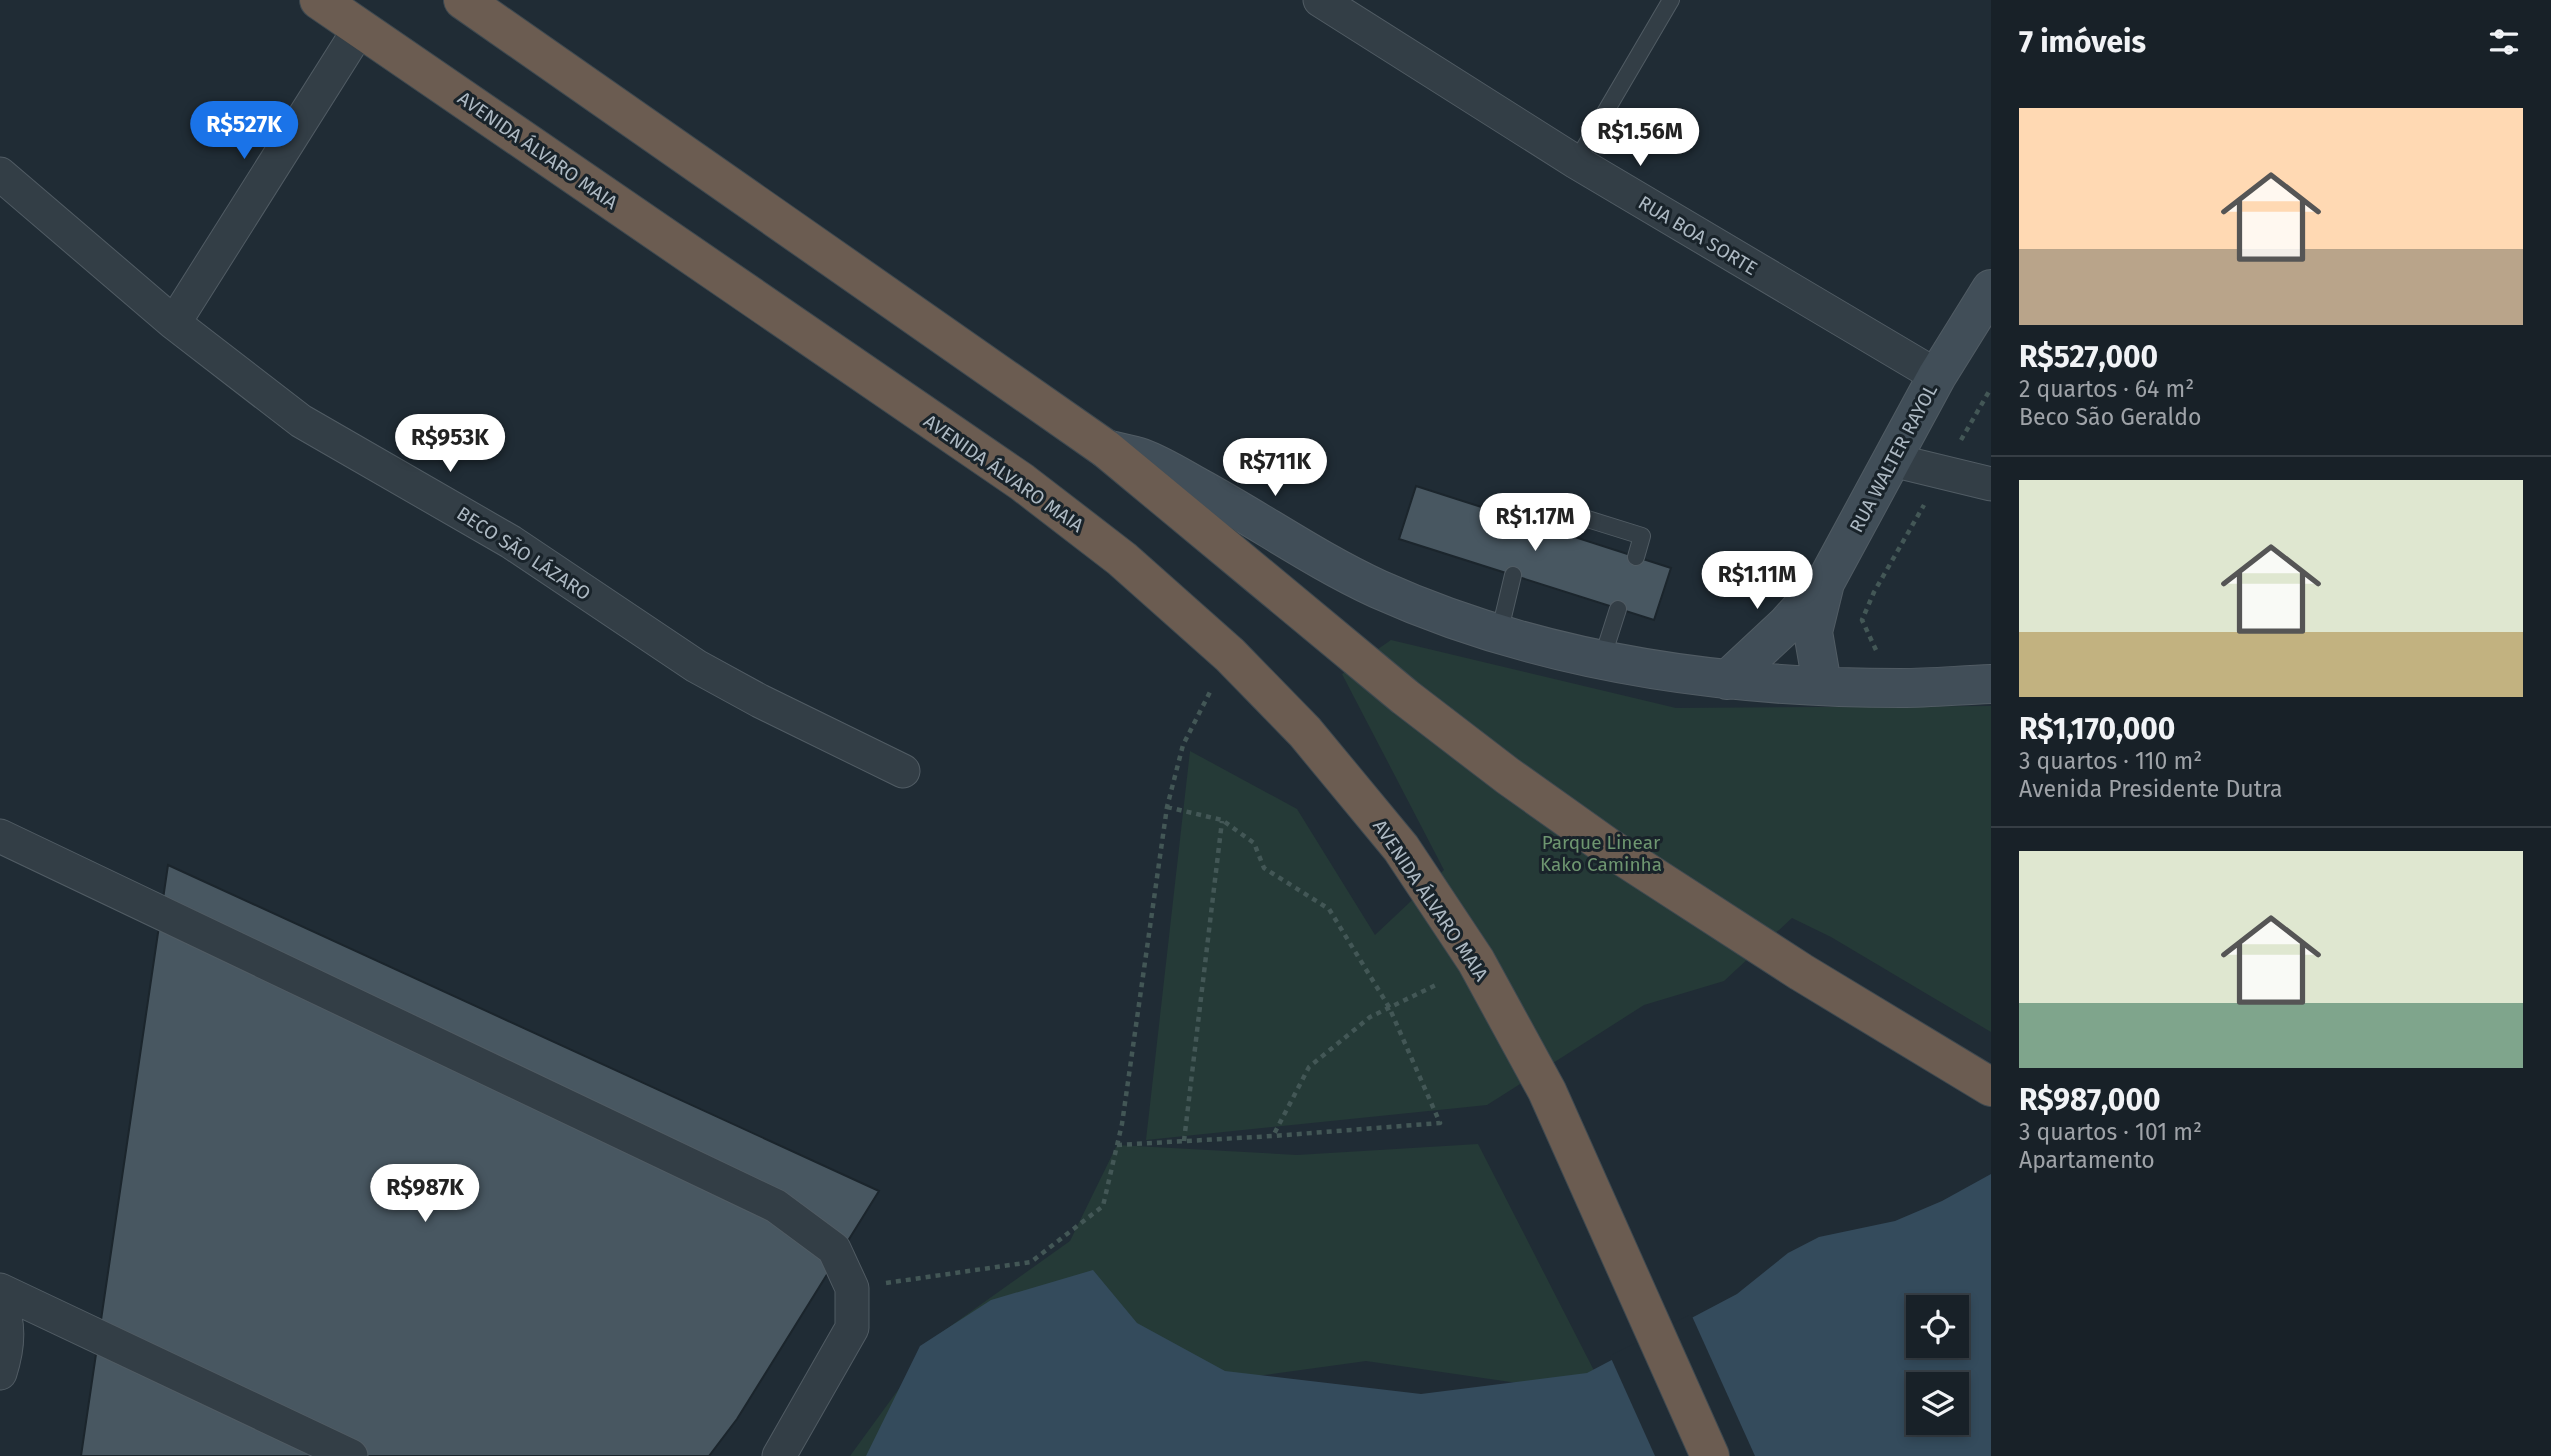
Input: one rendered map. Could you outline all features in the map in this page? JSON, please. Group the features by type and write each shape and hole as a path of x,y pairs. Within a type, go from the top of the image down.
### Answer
{"highway":[{"name":"AVENIDA ÁLVARO MAIA","path":"319,0 1023,482 1122,559 1230,655 1306,732 1401,848 1476,961 1547,1091 1710,1456"},
{"path":"463,0 1106,449 1405,697 1508,776 1608,847 1801,972 1991,1087"}],"street":[{"name":"RUA BOA SORTE","path":"1321,0 1576,162 1937,376"},
{"path":"174,323 360,28"},
{"name":"BECO SÃO LÁZARO","path":"0,174 174,323 301,421 511,542 696,666 760,701 903,771"},
{"name":"RUA WALTER RAYOL","path":"1727,680 1786,625 1826,581 1937,376 1991,289"},
{"path":"1106,449 1141,457 1173,473 1332,566 1424,609 1499,634 1602,659 1727,680 1902,688 1991,684"},
{"path":"1892,460 1991,484"},
{"path":"1822,684 1813,632 1826,581"},
{"path":"0,836 776,1206 834,1249 852,1289 852,1328 779,1456"},
{"path":"0,1290 351,1456"},
{"path":"0,1304 7,1317 3,1364"}],"lane":[{"path":"1576,162 1671,0"},
{"path":"1528,522 1533,502 1643,536 1636,556"},
{"path":"1499,634 1513,575"},
{"path":"1602,659 1618,609"}],"path":[{"path":"1902,688 1872,644 1862,620 1874,593 1991,388"},
{"path":"852,1289 1031,1262 1103,1206 1122,1124 1167,807 1183,745 1230,655"},
{"path":"1117,1145 1440,1123 1389,1007 1329,909 1264,868 1254,843 1222,820 1167,807"},
{"path":"1184,1141 1222,820"},
{"path":"1273,1136 1309,1067 1370,1017 1438,984"}],"green space":[{"name":"Parque Linear Kako Caminha","path":"1391,640 1676,708 1991,706 1991,1032 1831,937 1792,918 1724,981 1644,1005 1487,1105 1146,1140 1190,751 1297,809 1375,935 1444,870 1342,674"},
{"path":"1478,1144 1607,1396 1366,1361 1068,1402 1009,1456 850,1456 938,1335 1070,1241 1117,1145 1297,1155"}],"water":[{"path":"1991,1174 1991,1456 866,1456 920,1346 991,1300 1093,1270 1137,1323 1225,1371 1421,1394 1587,1373 1737,1294 1788,1253 1819,1237 1895,1221 1942,1201"}],"pier":[{"path":"1691,1314 1755,1456 1655,1456 1610,1356"}],"building":[{"path":"1416,486 1671,568 1654,620 1399,539"},
{"path":"168,865 879,1191 737,1419 709,1456 81,1456"}]}
